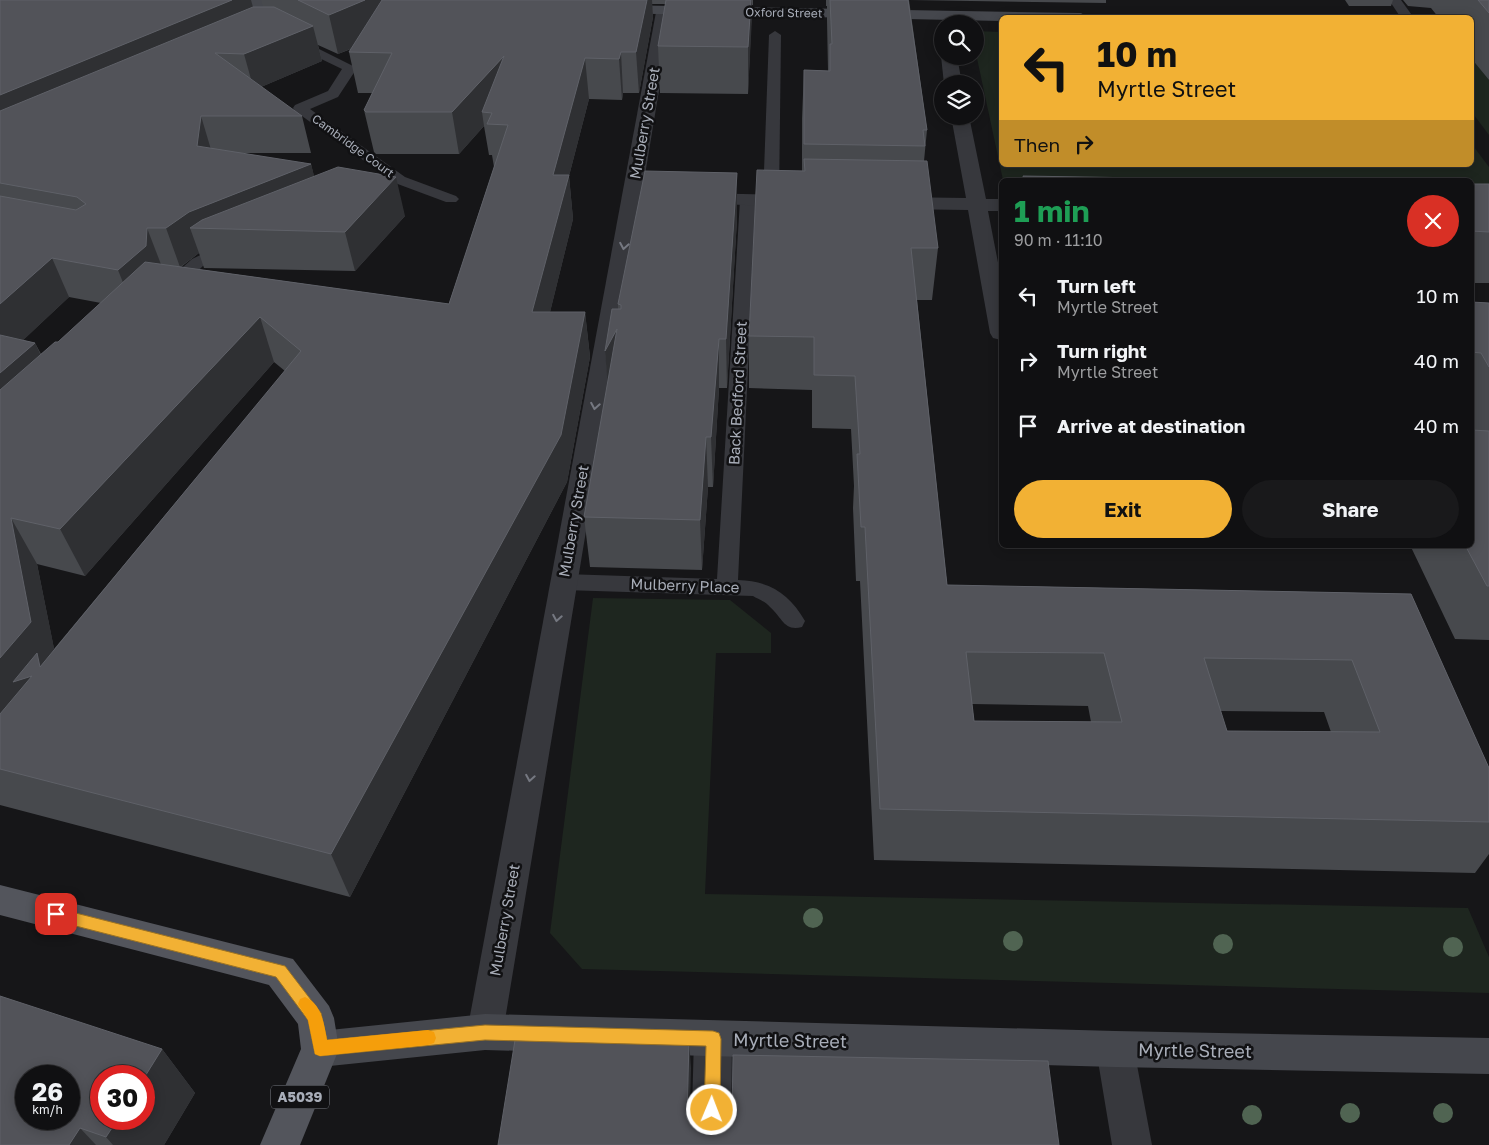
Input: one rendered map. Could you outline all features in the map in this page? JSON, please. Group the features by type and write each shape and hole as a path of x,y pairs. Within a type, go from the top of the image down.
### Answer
{"main road":[{"name":"A5039","path":"0,900 280,971 316,1018 320,1049 280,1145"}],"street":[{"path":"198,2 312,4"},
{"path":"265,20 273,4"},
{"name":"Oxford Street","path":"602,9 934,20"},
{"name":"Mulberry Street","path":"485,1032 564,582 642,198 664,11"},
{"name":"Oxford Street","path":"984,19 999,19"},
{"path":"962,125 999,322"},
{"path":"681,199 812,201"},
{"path":"880,202 999,205"},
{"name":"Myrtle Street","path":"320,1049 485,1032 1115,1049 1489,1056"},
{"path":"711,1145 713,1039"},
{"path":"1115,1049 1132,1145"}],"lane":[{"path":"1395,0 1406,15"},
{"path":"771,200 774,35"},
{"name":"Cambridge Court","path":"276,36 285,36 350,68 333,94 300,108 398,178 451,199"},
{"path":"380,186 398,178"},
{"name":"Back Bedford Street","path":"727,586 748,200"},
{"path":"161,296 198,262 245,240"},
{"name":"Mulberry Place","path":"564,582 757,588 778,601 794,621"}],"shaded area":[{"path":"984,31 999,32 999,161 984,91 984,75 981,75 978,65 984,65"},
{"path":"1474,61 1489,80 1489,135 1474,115"},
{"path":"1474,147 1489,167 1489,190 1474,190 1474,178 1003,178 1000,167 1474,167"},
{"path":"593,598 730,600 771,633 771,653 716,653 705,894 1468,908 1489,957 1489,993 582,969 550,933"}],"building":[{"path":"0,0 232,0 0,95"},
{"path":"298,0 365,0 329,15"},
{"path":"382,0 647,0 636,52 621,52 619,59 585,58 553,175 569,175 532,312 585,312 561,435 331,854 0,769 0,714 32,676 13,682 37,653 40,667 301,351 260,317 60,529 11,518 31,622 0,658 0,390 55,342 58,342 145,262 449,304 508,125 487,124 492,113 482,112 504,56 452,112 366,112 364,110 392,53 349,52"},
{"path":"666,0 751,0 748,47 658,46"},
{"path":"830,0 908,0 927,130 923,130 925,146 804,144 804,70 830,71 830,44 832,44"},
{"path":"1478,0 1489,0 1489,13"},
{"path":"253,7 274,7 313,26 244,54 215,53 302,116 201,116 197,146 311,164 189,212 166,228 147,228 146,246 118,270 52,258 0,304 0,196 76,210 86,204 77,197 0,183 0,111"},
{"path":"804,159 927,161 938,248 911,248 947,585 1411,594 1489,768 1489,822 880,809 865,527 861,527 857,454 860,454 855,376 814,375 814,337 749,336 757,170 805,171","holes":["966,652 1104,653 1122,722 974,721","1204,658 1352,660 1380,732 1227,731"]},
{"path":"338,167 396,177 345,232 190,228 202,220"},
{"path":"645,171 737,173 726,339 719,339 711,437 706,437 700,520 584,517 617,329 605,351 612,309 621,309 621,305 618,304"},
{"path":"1023,176 1144,178 1024,178"},
{"path":"1474,184 1489,184 1489,232 1474,231"},
{"path":"1474,302 1489,303 1489,367 1481,353 1474,352"},
{"path":"0,335 35,343 0,373"},
{"path":"1474,430 1489,431 1489,586 1487,586 1467,548 1474,548"},
{"path":"0,996 162,1049 152,1065 90,1065 90,1130 111,1130 106,1137 80,1128 80,1065 15,1065 15,1130 79,1130 69,1145 0,1145"},
{"path":"516,1034 689,1040 687,1119 689,1121 732,1120 733,1055 1048,1061 1059,1145 498,1145"}],"slow traffic":[{"path":"305,1004 316,1018 320,1049 428,1038"}],"route":[{"path":"56,914 280,971 316,1018 320,1049 485,1032 713,1039 712,1110"}]}
